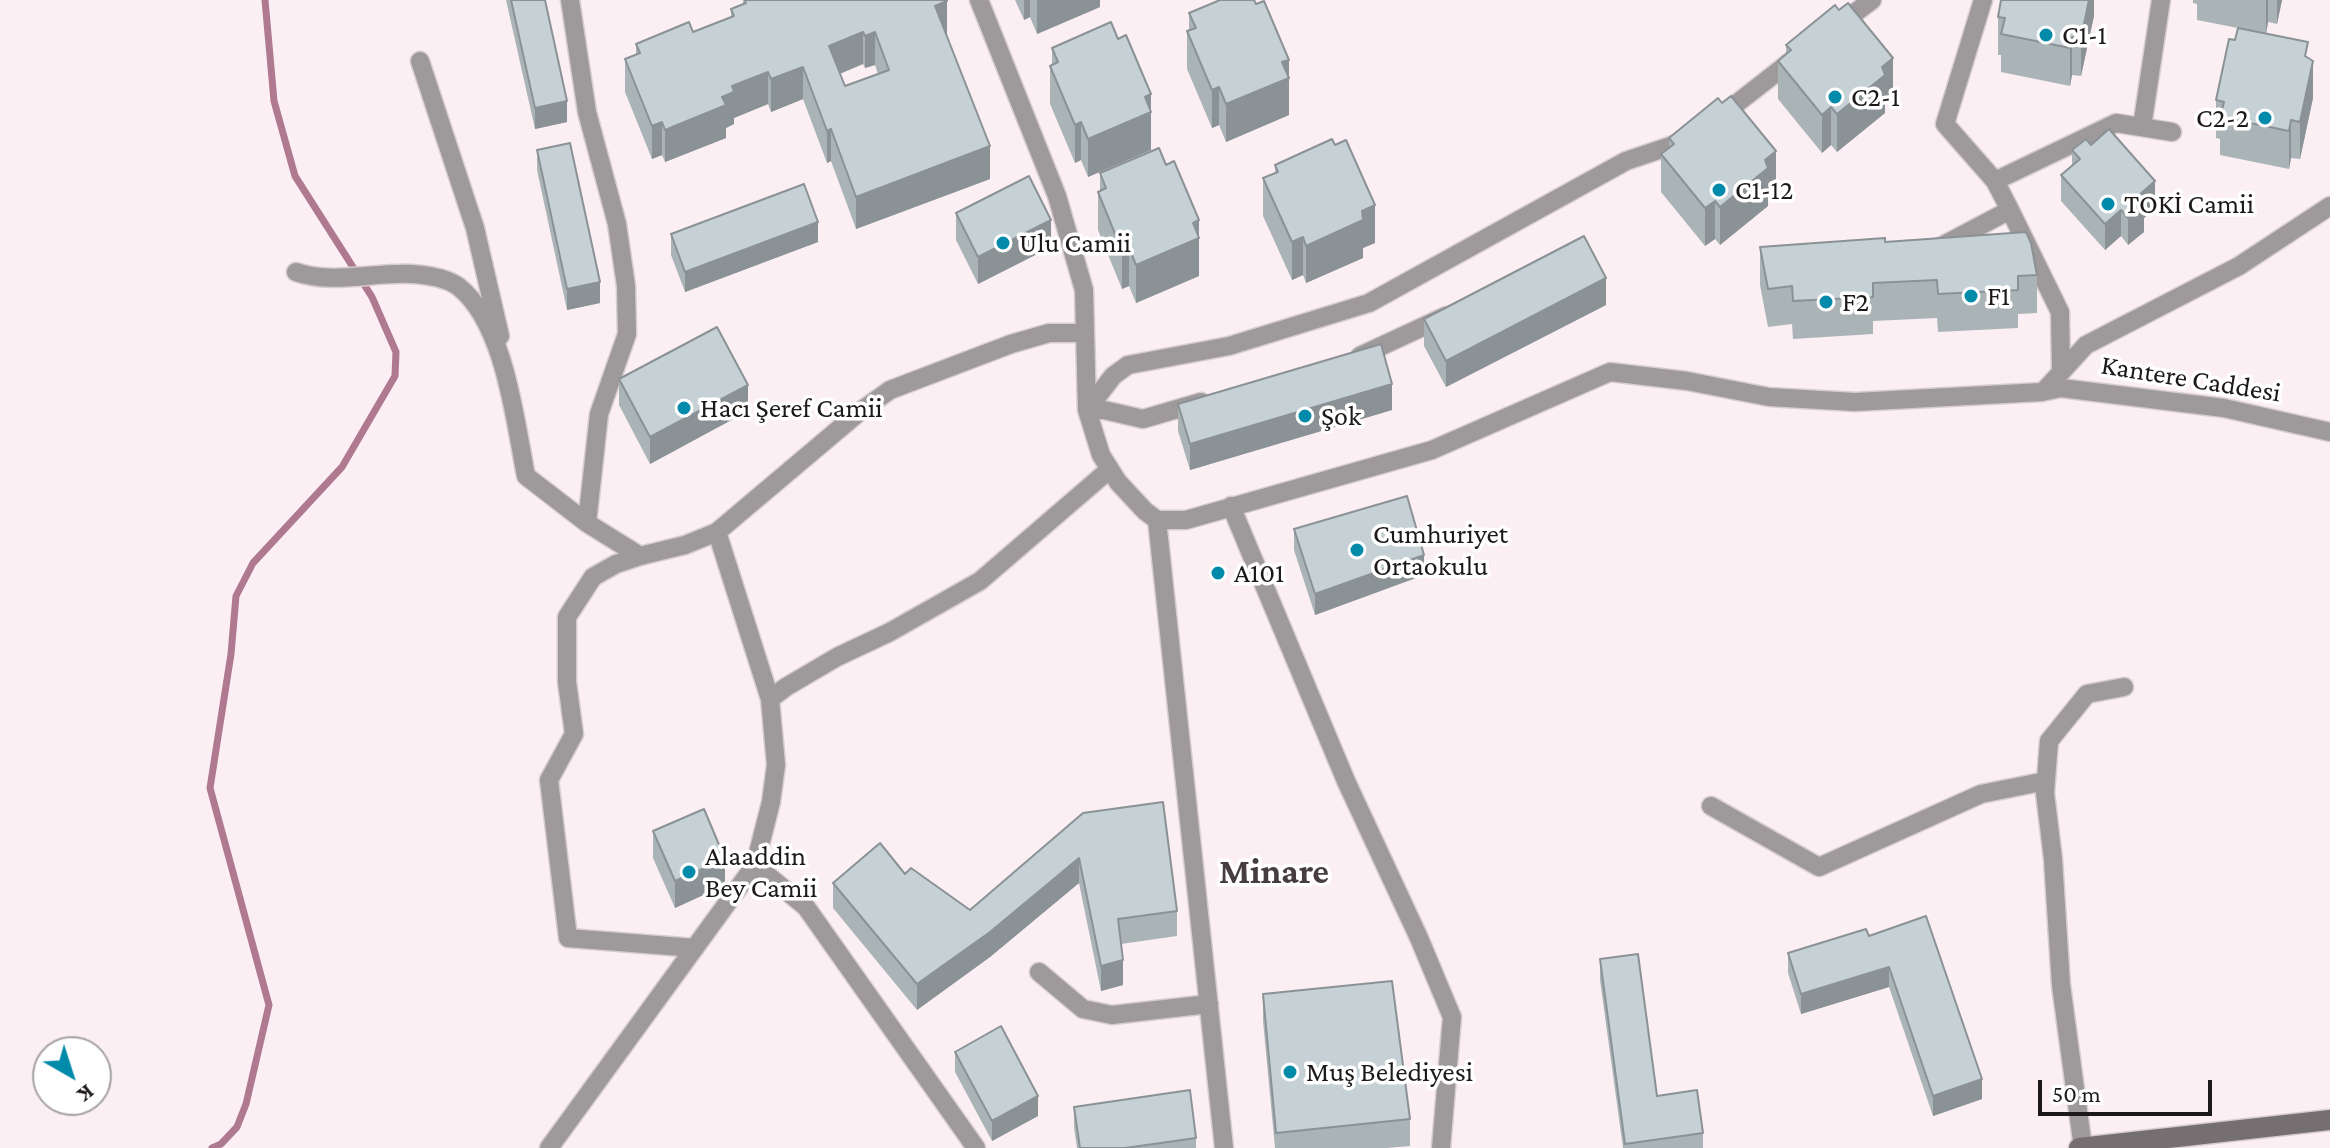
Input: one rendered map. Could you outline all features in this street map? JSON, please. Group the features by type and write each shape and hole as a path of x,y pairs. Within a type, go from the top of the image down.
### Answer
{"street":[{"path":"570,0 587,112 617,224 626,286 627,334 599,414 587,523"},
{"path":"979,0 1057,196 1084,290 1087,410 1101,455 1118,482 1157,520 1224,1148"},
{"path":"1824,36 1846,11 1850,0"},
{"path":"1087,410 1113,376 1128,365 1229,346 1369,303 1626,161 1691,139 1872,0"},
{"path":"1983,0 1945,124 1995,181 2060,312 2061,372"},
{"path":"2142,127 2161,0"},
{"path":"420,61 475,228 498,324 526,476 587,523 640,556"},
{"path":"1995,181 2116,123 2172,132"},
{"path":"2042,392 2086,345 2239,266 2330,206"},
{"path":"1919,251 1934,249 2010,210"},
{"path":"305,275 411,274 434,277 457,285 488,326 506,374"},
{"path":"1342,361 1372,352 1461,308"},
{"path":"695,948 568,938 549,780 574,734 567,682 567,617 593,577 616,564 685,545 717,532 858,413 890,390 1011,344 1049,333 1085,333"},
{"name":"Kantere Caddesi","path":"1157,520 1186,520 1432,450 1610,372 1687,381 1769,397 1855,402 2042,392 2061,388 2224,408 2330,432"},
{"path":"1087,410 1104,410 1143,419 1212,399"},
{"path":"770,699 837,657 902,626 980,581 1110,469"},
{"path":"1231,506 1346,781 1452,1017 1441,1148"},
{"path":"549,1148 755,865 771,802 776,765 770,699 717,532"},
{"path":"2124,687 2087,694 2049,741 2046,781 2061,985 2081,1148 2330,1120"},
{"path":"1711,806 1819,867 1981,794 2046,781"},
{"path":"755,865 806,907 976,1148"},
{"path":"1039,972 1083,1009 1112,1015 1209,1004"}],"building":[{"path":"511,0 545,0 567,101 535,108"},
{"path":"745,0 947,0 935,6 990,146 856,197 831,129 827,131 803,67 771,79 768,72 732,86 734,92 722,97 726,105 665,130 662,122 652,126 625,59 640,53 636,44 689,22 693,32 734,16 731,9 746,3","holes":["863,32 865,36 875,32 889,70 845,86 829,46"]},
{"path":"1220,0 1254,0 1256,4 1264,1 1289,60 1282,62 1289,78 1226,104 1219,87 1212,90 1187,31 1196,28 1189,13"},
{"path":"2001,0 2089,0 2081,38 2072,37 2070,48 2001,34 2005,18 1998,17"},
{"path":"1848,3 1893,58 1882,67 1885,75 1837,114 1831,107 1822,115 1778,61 1791,50 1786,45 1835,5 1839,10"},
{"path":"1111,22 1118,39 1126,35 1151,94 1145,97 1151,112 1088,139 1081,122 1075,125 1050,66 1058,62 1052,48"},
{"path":"2238,28 2308,42 2305,56 2313,61 2300,122 2291,120 2289,131 2220,117 2224,102 2216,100 2229,39 2235,40"},
{"path":"1731,96 1776,151 1765,160 1768,168 1720,207 1715,201 1705,208 1661,154 1674,144 1669,138 1718,98 1722,103"},
{"path":"2109,129 2155,181 2137,197 2144,205 2128,218 2121,210 2105,224 2061,175 2080,159 2072,150 2086,139 2091,145"},
{"path":"1332,139 1335,145 1346,140 1375,205 1362,211 1363,220 1306,246 1303,237 1292,242 1263,178 1278,172 1275,165"},
{"path":"570,143 600,282 567,289 537,150"},
{"path":"1159,148 1166,165 1174,161 1199,220 1193,223 1199,238 1136,265 1129,248 1122,251 1098,192 1106,188 1100,173"},
{"path":"1029,176 1051,220 978,257 956,213"},
{"path":"804,184 818,222 685,272 671,234"},
{"path":"2026,232 2037,275 2018,276 2018,290 1938,294 1937,280 1873,283 1873,297 1793,301 1792,286 1768,289 1760,247 1885,238 1885,242"},
{"path":"1584,236 1606,278 1446,361 1424,319"},
{"path":"717,327 748,385 650,437 619,379"},
{"path":"1381,344 1392,384 1190,444 1178,404"},
{"name":"Cumhuriyet Ortaokulu","path":"1407,496 1424,555 1315,594 1294,529"},
{"path":"1163,802 1177,911 1118,919 1123,960 1101,966 1079,858 990,932 917,984 833,883 880,843 905,874 911,868 970,910 1083,813"},
{"path":"704,809 725,859 675,881 653,831"},
{"path":"1926,916 1982,1079 1933,1096 1889,967 1801,994 1788,953 1866,929 1869,936"},
{"path":"1638,954 1657,1096 1697,1090 1703,1133 1625,1144 1600,959"},
{"name":"Muş Belediyesi","path":"1392,981 1410,1119 1276,1133 1263,994"},
{"path":"1001,1026 1038,1096 992,1121 955,1052"},
{"path":"1190,1090 1196,1138 1125,1148 1080,1148 1074,1107"}],"waterway":[{"path":"212,1148 221,1144 237,1127 246,1104 269,1005 210,788 231,654 236,596 253,563 342,467 395,376 396,352 372,297 295,176 274,101 265,0"}],"place":[{"name":"C1-1","path":"2046,35"},
{"name":"C2-1","path":"1835,97"},
{"name":"C2-2","path":"2265,118"},
{"name":"C1-12","path":"1719,190"},
{"name":"TOKİ Camii","path":"2108,204"},
{"name":"Ulu Camii","path":"1003,243"},
{"name":"F1","path":"1971,296"},
{"name":"F2","path":"1826,302"},
{"name":"Hacı Şeref Camii","path":"684,408"},
{"name":"Şok","path":"1305,416"},
{"name":"Cumhuriyet Ortaokulu","path":"1357,550"},
{"name":"A101","path":"1218,573"},
{"name":"Alaaddin Bey Camii","path":"689,872"},
{"name":"Muş Belediyesi","path":"1290,1072"}],"district":[{"name":"Minare","path":"1274,872"}]}
